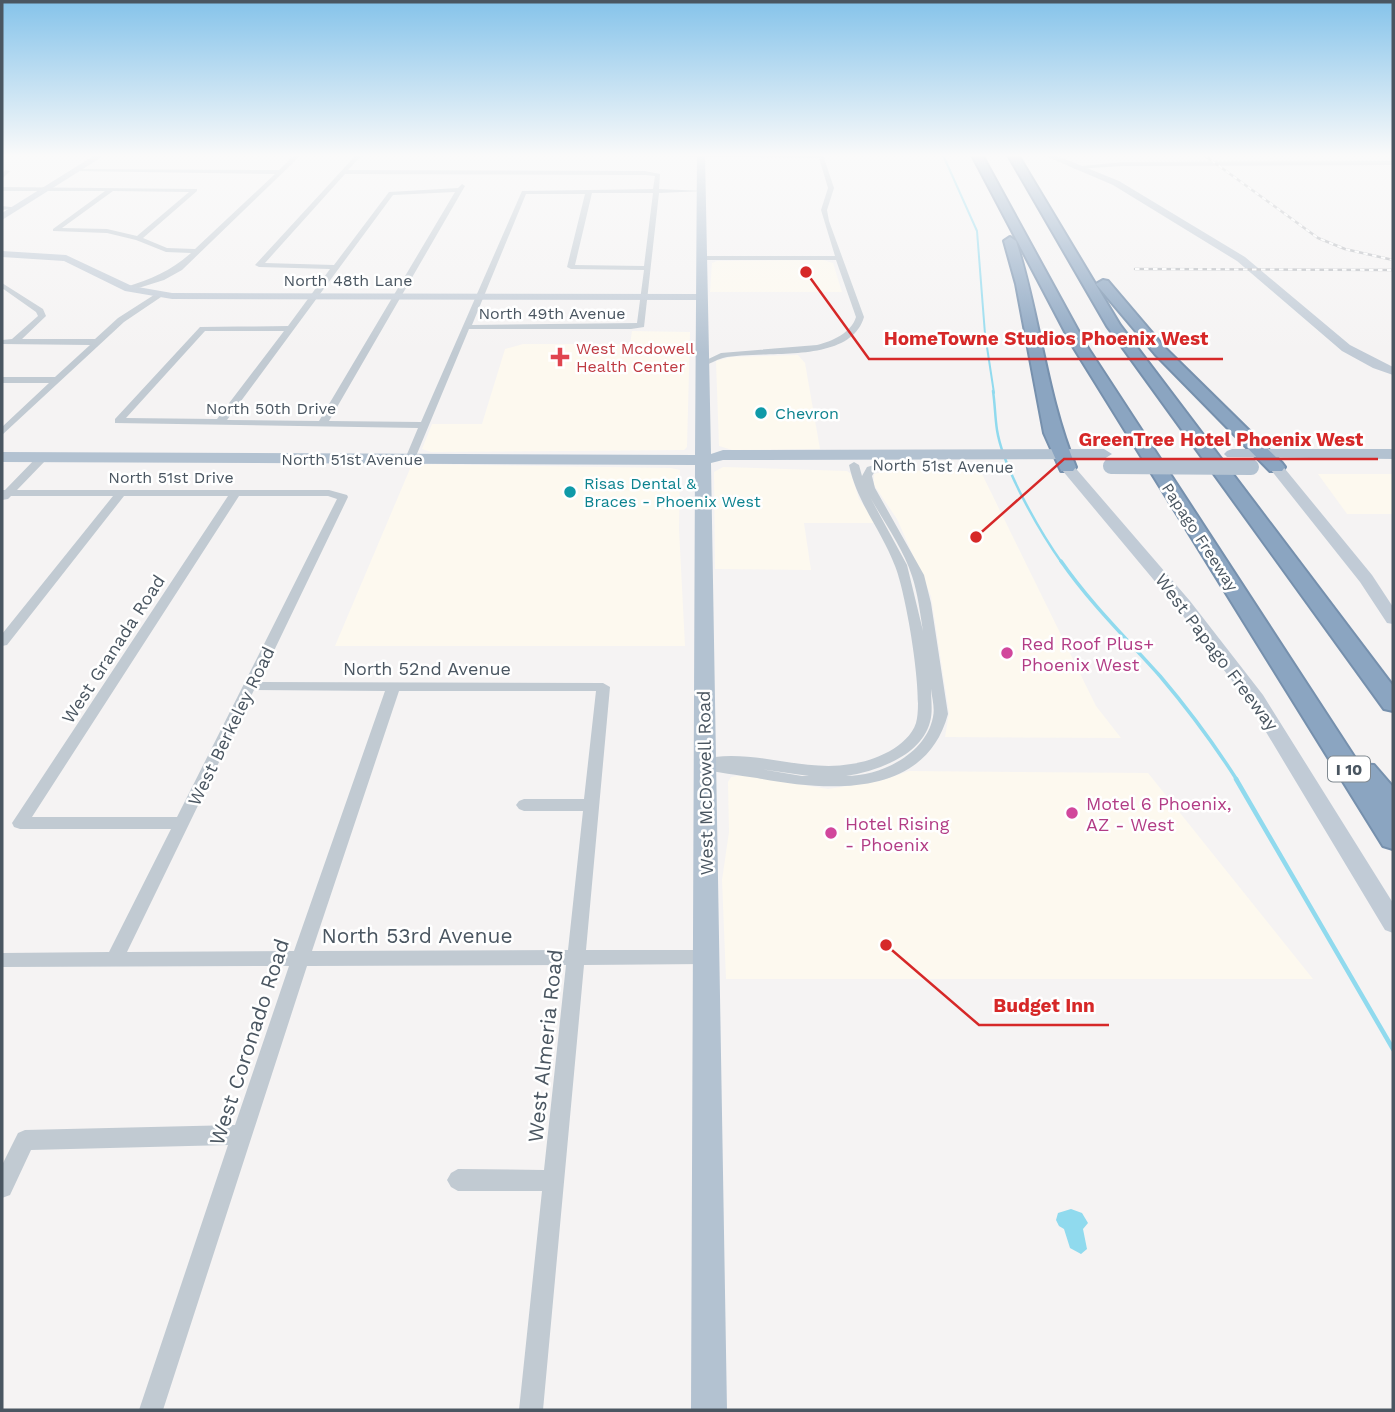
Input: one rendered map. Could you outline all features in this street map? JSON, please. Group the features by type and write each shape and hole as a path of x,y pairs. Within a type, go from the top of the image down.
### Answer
{"highway":[{"path":"1005,221 1023,284 1053,433 1063,460"},
{"name":"Papago Freeway","path":"1012,221 1079,345 1393,839"},
{"path":"1053,221 1114,326 1393,703"},
{"path":"1057,221 1139,326 1202,394 1270,461"},
{"path":"1365,665 1393,712"},
{"path":"1304,699 1393,805"}],"main road":[{"name":"West McDowell Road","path":"701,221 709,1410"},
{"name":"North 51st Avenue","path":"703,460 723,455 964,454 988,460"},
{"path":"854,465 863,458 964,454"},
{"name":"North 51st Avenue","path":"2,457 703,460 720,464 885,465 1240,454 1270,461 1393,467"},
{"name":"North 51st Avenue","path":"1108,460 1251,467 1270,461 1393,454"}],"street":[{"path":"68,221 55,230 107,231 138,238 166,250 196,251"},
{"path":"138,238 159,221"},
{"path":"129,289 168,275 228,221"},
{"path":"299,221 259,265 336,267"},
{"path":"219,424 371,221"},
{"path":"322,424 441,221"},
{"path":"410,459 513,221"},
{"path":"582,221 571,267 648,268"},
{"path":"645,297 652,221"},
{"path":"702,364 719,356 787,353 824,347 847,336 857,327 860,317 826,221"},
{"path":"1178,221 1241,259 1346,348 1377,365 1393,370"},
{"name":"North 48th Lane","path":"2,254 66,258 129,289 160,295 702,297"},
{"path":"702,258 838,258"},
{"path":"2,285 17,299 43,313 36,325 14,342"},
{"path":"2,432 7,423 58,380 121,320 160,295"},
{"name":"North 49th Avenue","path":"466,327 638,327 641,325 645,297"},
{"name":"North 50th Drive","path":"290,328 203,328 118,421 425,425"},
{"path":"702,339 719,349 758,353"},
{"path":"2,342 99,342"},
{"path":"2,380 58,380"},
{"path":"4,495 42,458"},
{"name":"West Papago Freeway","path":"1063,460 1191,614 1256,699 1393,923"},
{"path":"1270,461 1366,579 1393,619"},
{"path":"854,465 863,497 891,543 908,582 923,693 923,721 917,734 887,766"},
{"path":"704,764 821,783 855,781 887,766 906,764 929,743 939,726 941,714 925,603 918,575 867,476 871,469 885,465"},
{"path":"2,642 121,493"},
{"name":"West Granada Road","path":"183,823 20,823 235,494"},
{"name":"North 51st Drive","path":"4,495 341,495"},
{"name":"West Berkeley Road","path":"116,958 333,522 343,501 341,495"},
{"name":"North 52nd Avenue","path":"251,686 603,687"},
{"name":"West Almeria Road","path":"531,1410 603,687"},
{"name":"West Coronado Road","path":"151,1410 300,958 393,688"},
{"path":"524,805 591,804"},
{"name":"North 53rd Avenue","path":"2,960 706,957"},
{"path":"2,1187 25,1140 243,1135"},
{"path":"458,1180 554,1181"}],"shaded area":[{"path":"823,260 833,263 842,292 710,292 712,263 717,261"},
{"path":"632,331 690,332 687,447 684,450 431,452 422,449 432,424 482,424 505,349 523,344 630,344"},
{"path":"798,355 805,363 820,449 732,450 719,446 716,361 731,357"},
{"path":"412,464 680,470 679,529 685,646 335,646"},
{"path":"723,467 847,471 851,474 859,499 876,523 804,523 811,570 715,569 714,472"},
{"path":"888,470 981,472 1096,706 1121,738 945,737 949,713 931,596 897,519 874,485 874,474"},
{"path":"1318,474 1393,474 1393,514 1347,514"},
{"path":"909,771 1148,773 1313,979 726,979 722,880 729,832 728,782 731,777 743,775 828,789 880,781"}],"water":[{"path":"1071,1209 1082,1213 1088,1223 1083,1229 1087,1249 1081,1254 1070,1248 1064,1229 1056,1220 1058,1213"}],"waterway":[{"path":"972,221 977,231 985,334 994,393"},
{"path":"993,391 997,430 1014,481 1062,563"},
{"path":"1061,561 1096,606 1181,701 1237,780"},
{"path":"1236,779 1393,1049"}],"railway":[{"path":"1295,221 1318,238 1345,249 1393,260"},
{"path":"1135,269 1393,270"}],"place":[{"name":"HomeTowne Studios Phoenix West","path":"806,272"},
{"name":"West Mcdowell Health Center","path":"560,357"},
{"name":"Chevron","path":"761,413"},
{"name":"Risas Dental & Braces - Phoenix West","path":"570,492"},
{"name":"GreenTree Hotel Phoenix West","path":"976,537"},
{"name":"Red Roof Plus+ Phoenix West","path":"1007,653"},
{"name":"Motel 6 Phoenix, AZ - West","path":"1072,813"},
{"name":"Hotel Rising - Phoenix","path":"831,833"},
{"name":"Budget Inn","path":"886,945"}]}
